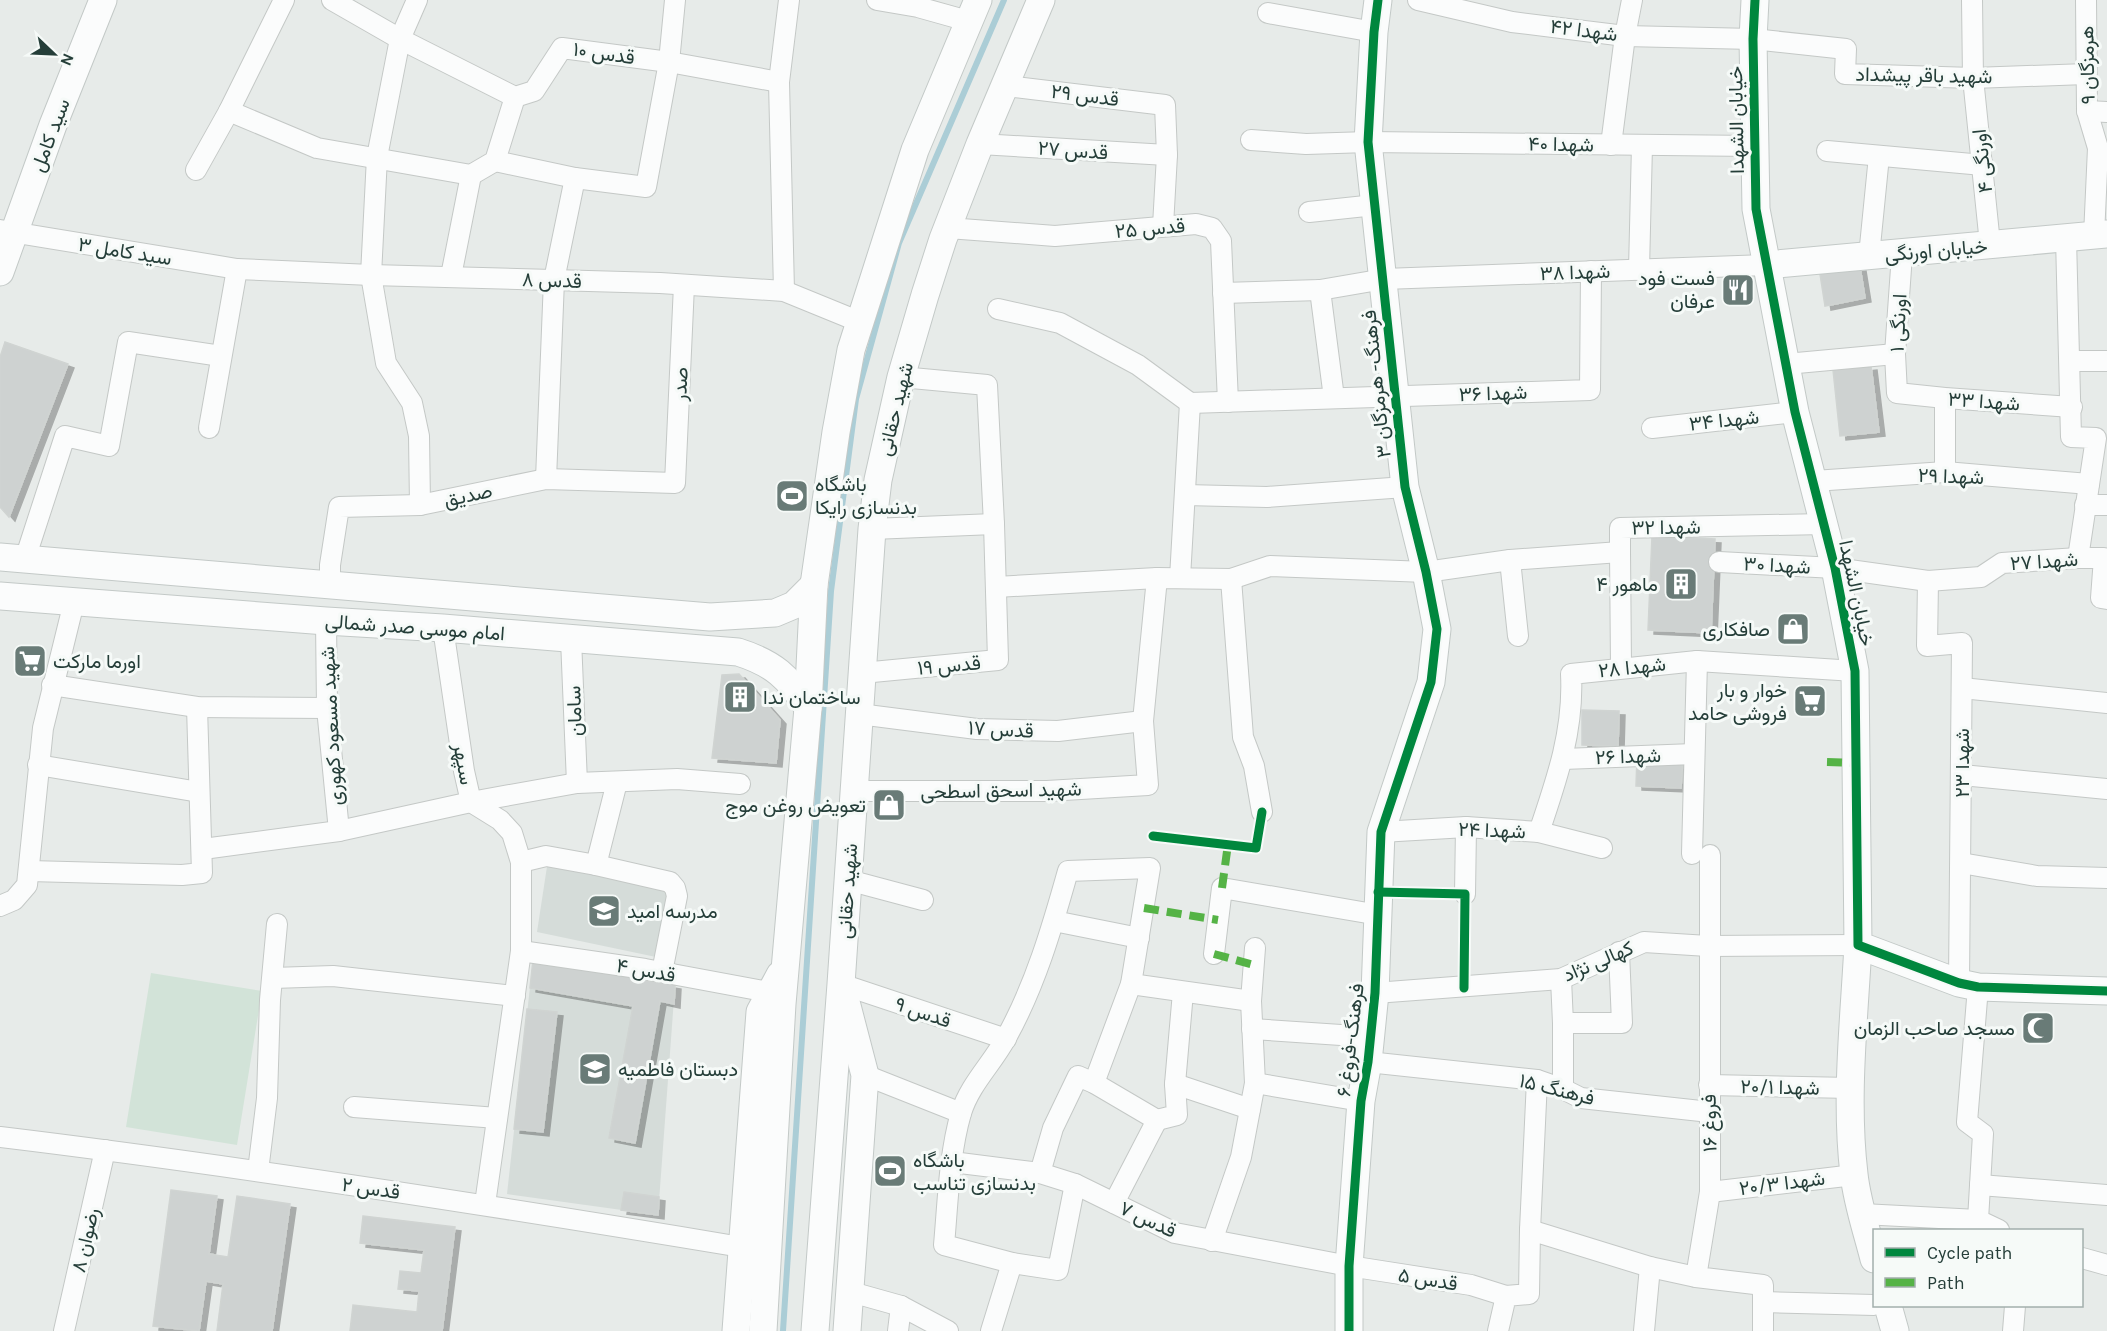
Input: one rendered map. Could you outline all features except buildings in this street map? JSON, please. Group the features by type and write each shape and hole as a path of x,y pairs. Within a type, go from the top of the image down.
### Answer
{"main road":[{"name":"سید کامل","path":"0,272 7,231 103,0"},
{"name":"شهید حقانی","path":"815,1331 872,530 878,480 901,377 925,295 980,144 1041,0"},
{"name":"فرهنگ- هرمزگان ۳","path":"1378,0 1368,142 1405,487 1437,629 1431,682 1405,757"},
{"name":"خیابان الشهدا","path":"1755,0 1753,39 1756,209 1795,412 1835,568 1855,671 1858,945 1851,1088 1854,1175 1873,1251"},
{"path":"763,1331 776,998 785,966 808,708 814,585 842,397 851,350 915,150 973,11"},
{"name":"خیابان اورنگی","path":"1766,265 2100,235"},
{"name":"امام موسی صدر شمالی","path":"13,558 710,617 775,613 794,605 814,585"},
{"name":"امام موسی صدر شمالی","path":"0,596 738,652 759,659 777,670 794,685 808,708"},
{"path":"738,652 747,639 747,628 740,615"},
{"name":"فرهنگ-فروغ ۶","path":"1349,1331 1348,1266 1361,1101 1375,993 1381,832 1405,757"},
{"path":"1858,945 1968,985 2107,991"},
{"name":"شهید حقانی","path":"841,984 865,1075 848,1331"},
{"path":"736,1331 760,1012 776,998"},
{"path":"1889,1307 1895,1331"}],"street":[{"path":"196,170 229,111 284,0"},
{"path":"229,111 317,148 377,157 471,176 495,161 514,97 400,39 332,0"},
{"path":"417,0 400,39 377,157 371,275 386,363 412,403 419,436 420,505"},
{"path":"495,161 575,178 646,187 669,62 675,0"},
{"path":"784,291 779,82 789,0"},
{"path":"877,0 973,11"},
{"name":"شهدا ۴۲","path":"1418,0 1512,22 1625,36 1753,39"},
{"path":"1611,145 1632,0"},
{"name":"اورنگی ۴","path":"1972,0 1973,78 1990,244"},
{"name":"هرمزگان ۹","path":"2086,0 2087,111 2098,148 2100,235"},
{"path":"1268,13 1374,32"},
{"name":"شهید باقر پیشداد","path":"1753,39 1846,49 1845,74 1973,78 2086,74"},
{"name":"قدس ۱۰","path":"514,97 534,91 562,48 669,62 779,82"},
{"name":"قدس ۲۹","path":"1006,86 1165,105 1167,155"},
{"path":"2087,111 2107,112"},
{"name":"شهدا ۴۰","path":"1251,140 1306,144 1368,142 1754,146"},
{"name":"قدس ۲۷","path":"980,144 1167,155"},
{"path":"1639,270 1642,145"},
{"path":"1827,151 1983,165"},
{"path":"1163,226 1167,155"},
{"path":"1869,256 1880,156"},
{"path":"451,276 471,176"},
{"path":"546,479 554,280 575,178"},
{"path":"1309,212 1375,205"},
{"name":"قدس ۲۵","path":"948,228 1055,236 1196,224 1212,228 1221,242 1228,402"},
{"name":"سید کامل ۳","path":"7,231 237,269"},
{"path":"2066,238 2071,437 2102,438 2088,484 2078,558"},
{"name":"اورنگی ۱","path":"1897,393 1895,354 1902,254"},
{"name":"شهدا ۳۸","path":"1223,293 1320,290 1384,279 1766,265"},
{"path":"209,428 237,269"},
{"name":"قدس ۸","path":"237,269 684,285 784,291 860,322"},
{"name":"شهدا ۳۶","path":"1190,403 1590,390 1591,272"},
{"name":"صدر","path":"675,483 684,285"},
{"path":"1320,290 1334,398"},
{"path":"998,309 1060,323 1138,365 1190,403 1180,578"},
{"path":"13,558 65,436 109,446 128,342 221,356"},
{"path":"1785,364 1895,354"},
{"path":"2070,361 2107,361"},
{"path":"901,377 987,385 996,587"},
{"name":"شهدا ۳۳","path":"1897,393 2072,407"},
{"path":"1945,398 1945,472"},
{"name":"شهدا ۳۴","path":"1652,428 1795,412"},
{"name":"شهدا ۲۹","path":"1814,482 1945,472 2088,484"},
{"name":"صدیق","path":"330,585 330,565 339,507 420,505 546,479 675,483"},
{"path":"1185,495 1267,497 1405,487"},
{"path":"2085,505 2107,505"},
{"name":"شهدا ۳۲","path":"996,587 1157,578 1231,579 1270,566 1426,572 1510,560 1620,552 1620,528 1824,524"},
{"path":"872,530 994,525"},
{"path":"1620,552 1621,667"},
{"name":"شهدا ۲۷","path":"1835,568 1928,581 1981,577 2002,563 2104,558 2101,598 2107,599"},
{"path":"1510,560 1518,636"},
{"name":"شهدا ۳۰","path":"1719,562 1835,568"},
{"path":"1143,722 1157,578"},
{"path":"1231,579 1243,737 1254,766 1262,812"},
{"name":"شهدا ۲۳","path":"1928,581 1927,646 1962,643 1961,863 1968,985 1967,1122 1983,1134 1980,1185"},
{"name":"قدس ۱۹","path":"862,673 998,660 996,587"},
{"path":"0,906 14,900 27,885 43,728 74,602"},
{"name":"شهید مسعود کهوری","path":"326,621 327,708 339,831"},
{"name":"سپهر","path":"203,849 339,831 471,802 464,771 443,628"},
{"name":"سامان","path":"571,639 578,783"},
{"name":"شهدا ۲۸","path":"1539,832 1563,759 1572,698 1571,674 1621,667 1697,661 1855,671"},
{"name":"فروغ ۱۶","path":"1696,1276 1710,1192 1708,946 1694,754 1697,661"},
{"path":"52,685 197,707 327,708"},
{"path":"1962,688 2107,703"},
{"path":"29,871 182,875 202,873 197,707"},
{"name":"قدس ۱۷","path":"859,714 977,729 1035,731 1058,731 1143,722"},
{"name":"شهید اسحق اسطحی","path":"853,791 1047,791 1148,785 1143,722"},
{"name":"شهدا ۲۶","path":"1563,759 1694,754"},
{"path":"38,765 199,792"},
{"path":"1962,775 2107,789"},
{"path":"471,802 578,783 676,779 740,784"},
{"path":"596,865 617,782"},
{"path":"471,802 500,820 512,834 521,862 521,951 485,1204"},
{"path":"1465,894 1466,827"},
{"name":"شهدا ۲۴","path":"1381,832 1466,827 1539,832 1602,848"},
{"path":"521,862 546,856 670,882 677,896 662,972"},
{"path":"1961,863 2037,876 2107,878"},
{"path":"1075,1184 1058,1270 1012,1263 944,1245 952,1162 962,1113 971,1087 1006,1039 1035,977 1068,871 1150,867 1131,984 1094,1083"},
{"path":"848,880 923,900"},
{"path":"1214,954 1222,888 1379,915"},
{"path":"1054,921 1139,938"},
{"path":"258,1172 267,1098 270,1000 277,924"},
{"name":"کهالی نژاد","path":"1375,993 1561,979 1644,942 1708,946 1858,945"},
{"path":"1212,1241 1241,1157 1255,1083 1251,1001 1255,948"},
{"name":"قدس ۴","path":"521,951 662,972 776,998"},
{"path":"1563,1023 1622,1023 1619,952"},
{"path":"273,978 333,976 515,996"},
{"path":"1561,979 1563,1089"},
{"name":"قدس ۹","path":"841,984 1006,1039"},
{"path":"1131,984 1251,1001"},
{"path":"1040,1173 1053,1128 1078,1076 1157,1120 1177,1115 1175,1084 1183,992"},
{"name":"فرهنگ ۱۵","path":"1252,1029 1537,1080 1581,1098 1710,1112"},
{"path":"865,1075 962,1113"},
{"path":"1498,1331 1506,1296 1529,1294 1537,1080"},
{"path":"1255,1083 1361,1101"},
{"path":"1175,1084 1250,1109"},
{"name":"شهدا ۲۰/۱","path":"1709,1085 1851,1088"},
{"path":"354,1107 497,1118"},
{"path":"1114,1203 1157,1120"},
{"name":"قدس ۲","path":"0,1137 485,1204 741,1247"},
{"name":"رضوان ۸","path":"64,1331 105,1150"},
{"name":"قدس ۷","path":"952,1162 1040,1173 1075,1184 1174,1233 1348,1266"},
{"name":"شهدا ۲۰/۳","path":"1710,1192 1854,1175"},
{"path":"1978,1220 1980,1185 2107,1195"},
{"path":"1862,1214 1978,1220 1997,1229"},
{"path":"1530,1230 1650,1267 1696,1276 1763,1284 1763,1331"},
{"path":"2083,1258 2107,1265"},
{"path":"991,1331 1012,1263"},
{"name":"قدس ۵","path":"1348,1266 1471,1285 1506,1296"},
{"path":"1644,1331 1650,1267"},
{"path":"851,1292 901,1306 948,1331"},
{"path":"1763,1302 1873,1305"},
{"path":"898,1331 901,1306"},
{"path":"2013,1331 2015,1307"}],"shaded area":[{"name":"مدرسه امید","path":"548,860 672,890 656,957 537,932"},
{"name":"دبستان فاطمیه","path":"533,960 675,985 658,1215 507,1194"}],"green space":[{"path":"151,973 262,991 237,1145 126,1127"}],"waterway":[{"path":"783,1331 831,591 856,399 899,243 1004,0"}],"marked path":[{"path":"1827,762 1856,763"},
{"path":"1222,888 1228,844"},
{"path":"1144,908 1218,920"},
{"path":"1214,954 1254,965"}],"cycle path":[{"path":"1349,1331 1349,1266 1361,1101 1368,1062 1375,993 1381,832 1431,682 1437,629 1405,487 1368,142 1378,0"},
{"path":"1755,0 1753,39 1756,209 1795,412 1835,568 1855,671 1858,945 1959,983 1978,987 2107,991"},
{"path":"1153,836 1256,848 1262,812"},
{"path":"1378,892 1465,894 1464,988"}],"place":[{"name":"فست فود عرفان","path":"1738,290"},
{"name":"باشگاه بدنسازی رایکا","path":"792,496"},
{"name":"ماهور ۴","path":"1681,584"},
{"name":"صافکاری","path":"1793,629"},
{"name":"اورما مارکت","path":"30,661"},
{"name":"ساختمان ندا","path":"740,697"},
{"name":"خوار و بار فروشی حامد","path":"1810,701"},
{"name":"تعویض روغن موج","path":"889,805"},
{"name":"مدرسه امید","path":"604,911"},
{"name":"مسجد صاحب الزمان","path":"2038,1028"},
{"name":"دبستان فاطمیه","path":"595,1069"},
{"name":"باشگاه بدنسازی تناسب","path":"890,1171"}]}
